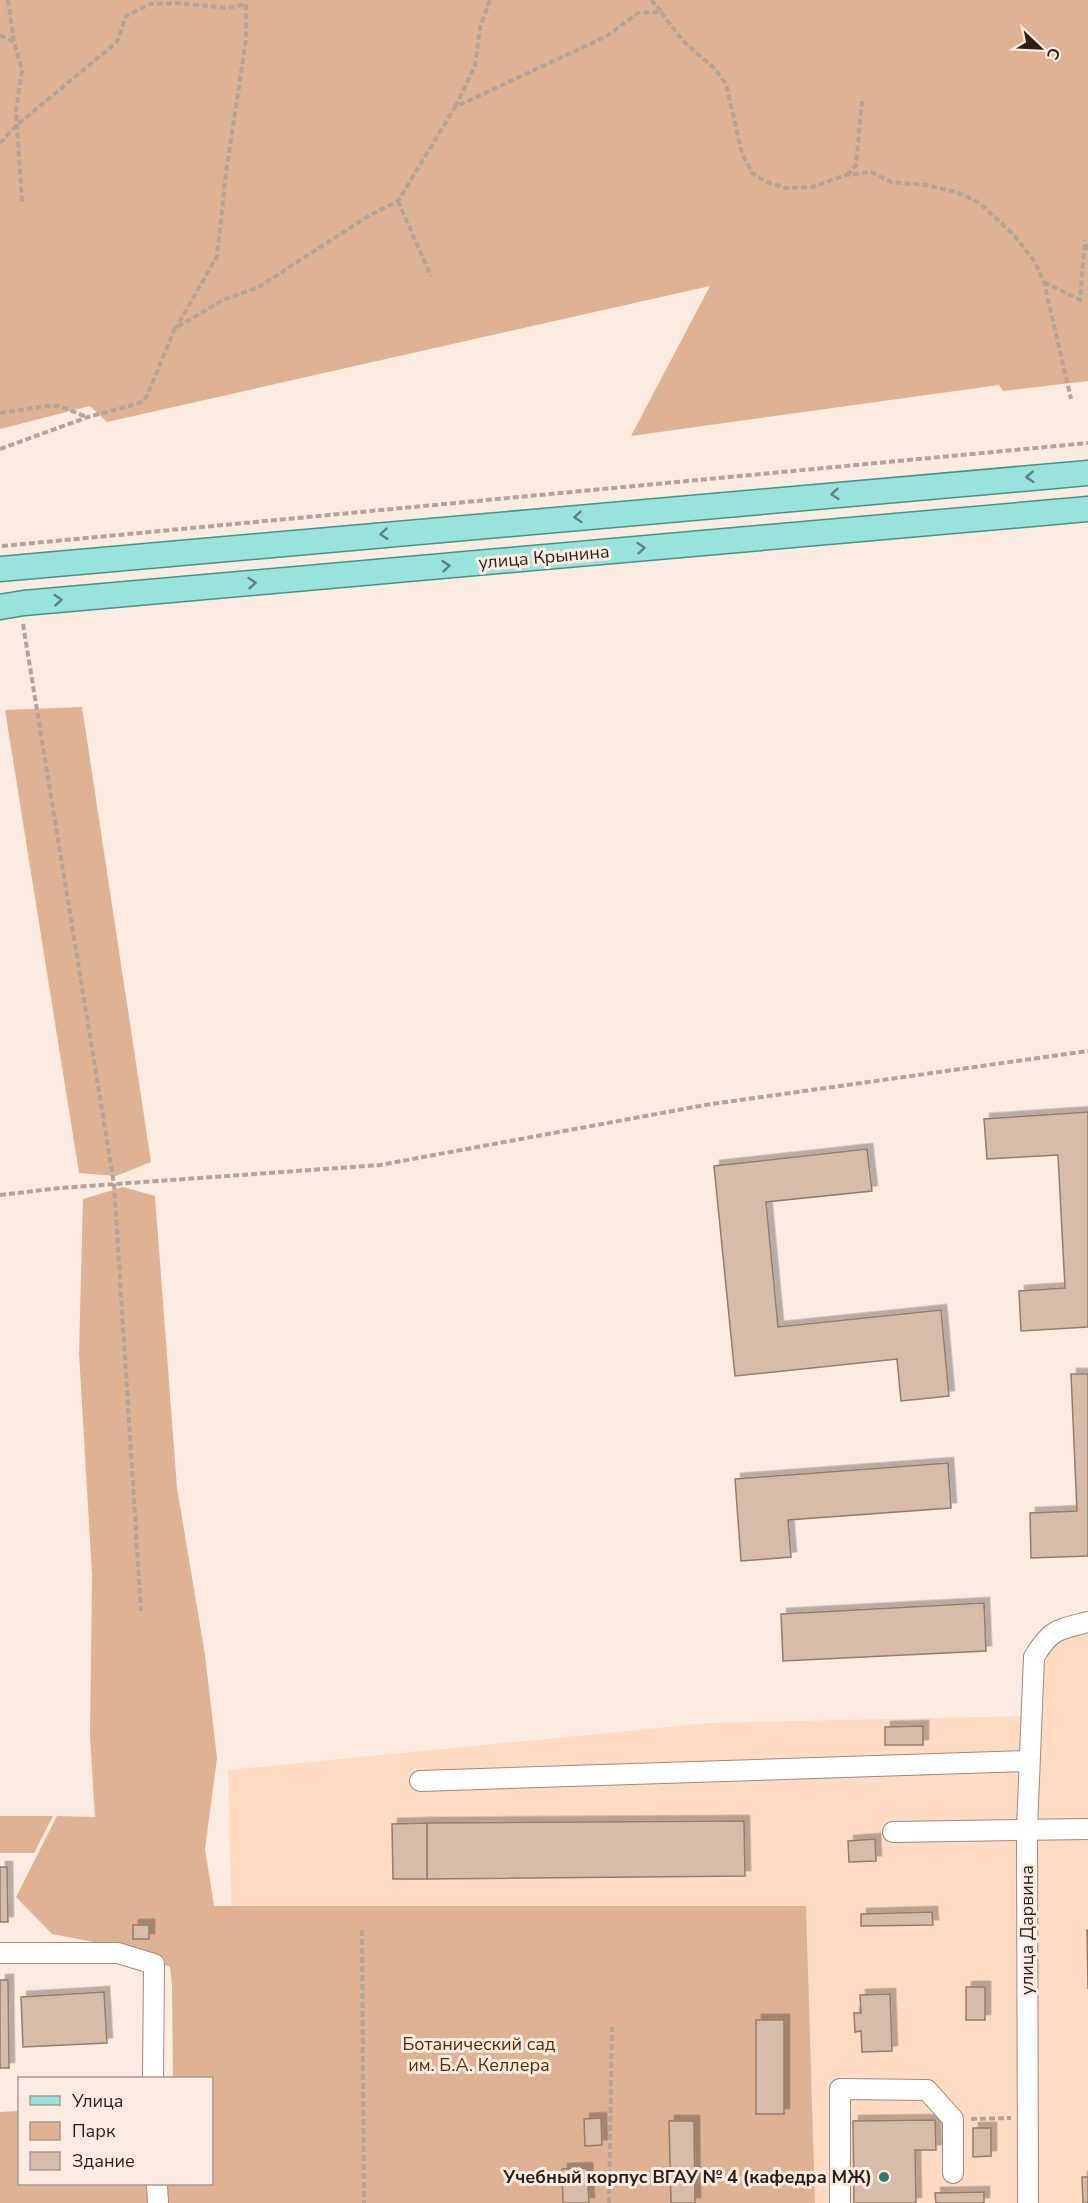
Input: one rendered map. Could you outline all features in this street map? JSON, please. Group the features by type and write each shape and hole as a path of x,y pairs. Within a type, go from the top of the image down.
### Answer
{"main road":[{"name":"улица Крынина","path":"0,569 1088,473"},
{"name":"улица Крынина","path":"0,607 1088,509"}],"street":[{"name":"улица Дарвина","path":"1028,2203 1027,1829 1034,1657 1045,1639 1057,1630 1088,1622"},
{"path":"420,1781 1029,1761"},
{"path":"893,1832 1088,1828"},
{"path":"0,1953 118,1953 154,1964 153,2077"},
{"path":"840,2203 840,2089 927,2090 953,2119 952,2173"},
{"path":"157,2185 158,2203"}],"path":[{"path":"8,0 14,42 22,70 16,110 22,202"},
{"path":"175,328 225,299 257,288 370,215 398,201 455,107 475,66 480,28 490,0"},
{"path":"651,0 683,41 714,68 726,84 742,153 752,173 767,182 786,188 812,187 846,175 871,172 891,182 926,185 956,192 978,202 1012,233 1033,259 1044,282 1071,399"},
{"path":"0,143 17,125 117,42 126,16 150,4 176,3 228,8 247,2 246,40 226,173 217,256 175,328 147,396 140,403 88,417 1,447"},
{"path":"455,107 607,36 638,13 661,12"},
{"path":"0,35 14,42"},
{"path":"846,175 856,165 862,101"},
{"path":"398,201 431,276"},
{"path":"1044,282 1080,300 1085,240 1088,253"},
{"path":"0,413 59,406 88,417"},
{"path":"0,546 1088,443"},
{"path":"23,622 114,1184 141,1611"},
{"path":"0,1195 114,1184 380,1166 705,1105 1088,1051"},
{"path":"362,1930 364,2203"},
{"path":"609,2203 612,2026"},
{"path":"953,2119 1027,2117"}],"shaded area":[{"path":"1088,1627 1088,2203 239,2203 228,1770 710,1723 1025,1716 1028,1645"}],"green space":[{"path":"0,0 1088,0 1088,381 1003,391 999,385 631,436 710,286 107,422 90,406 0,429"},
{"path":"82,707 151,1162 116,1176 79,1173 5,710"},
{"name":"Ботанический сад им. Б.А. Келлера","path":"123,1187 155,1196 177,1488 205,1655 217,1758 205,1849 214,1906 806,1906 815,2203 0,2203 0,2112 18,2111 18,2185 213,2185 213,2077 173,2077 170,1967 124,1948 52,1934 16,1897 57,1816 95,1817 90,1736 92,1575 79,1353 83,1199"},
{"path":"0,1816 53,1816 34,1853 0,1853"}],"building":[{"path":"1088,1112 1088,1327 1021,1331 1019,1291 1065,1288 1058,1155 987,1159 984,1119"},
{"path":"867,1149 872,1191 766,1202 778,1327 941,1310 949,1396 901,1401 897,1359 735,1376 714,1166"},
{"path":"1071,1374 1088,1374 1088,1556 1031,1558 1030,1513 1077,1511"},
{"path":"948,1463 951,1508 788,1520 791,1557 741,1561 735,1479"},
{"path":"984,1603 986,1651 783,1661 781,1614"},
{"path":"923,1726 923,1745 885,1745 885,1727"},
{"path":"744,1821 745,1876 427,1879 427,1823"},
{"path":"427,1823 427,1879 393,1879 392,1824"},
{"path":"875,1839 876,1861 849,1862 848,1841"},
{"path":"0,1867 7,1867 8,1922 0,1922"},
{"path":"932,1912 933,1925 861,1926 861,1914"},
{"path":"133,1925 149,1925 149,1939 133,1939"},
{"path":"1087,1930 1088,1930 1088,1989"},
{"path":"0,1980 8,1980 9,2068 0,2068"},
{"path":"966,1987 985,1987 985,2020 966,2020"},
{"path":"104,1992 107,2043 23,2047 21,1997"},
{"path":"890,1994 892,2051 862,2052 861,2031 855,2032 854,2013 861,2013 860,1995"},
{"path":"756,2020 784,2020 784,2114 756,2114"},
{"path":"601,2118 602,2145 585,2146 584,2119"},
{"name":"Учебный корпус ВГАУ № 4 (кафедра МЖ)","path":"935,2120 936,2150 915,2150 916,2203 854,2203 853,2121"},
{"path":"669,2121 694,2121 695,2203 671,2203"},
{"path":"973,2128 991,2128 991,2156 973,2157"},
{"path":"587,2168 589,2203 563,2203 562,2169"},
{"path":"1082,2177 1088,2177 1088,2203 1083,2203"},
{"path":"984,2192 984,2203 936,2203 935,2193"}],"place":[{"name":"Учебный корпус ВГАУ № 4 (кафедра МЖ)","path":"884,2177"}]}
